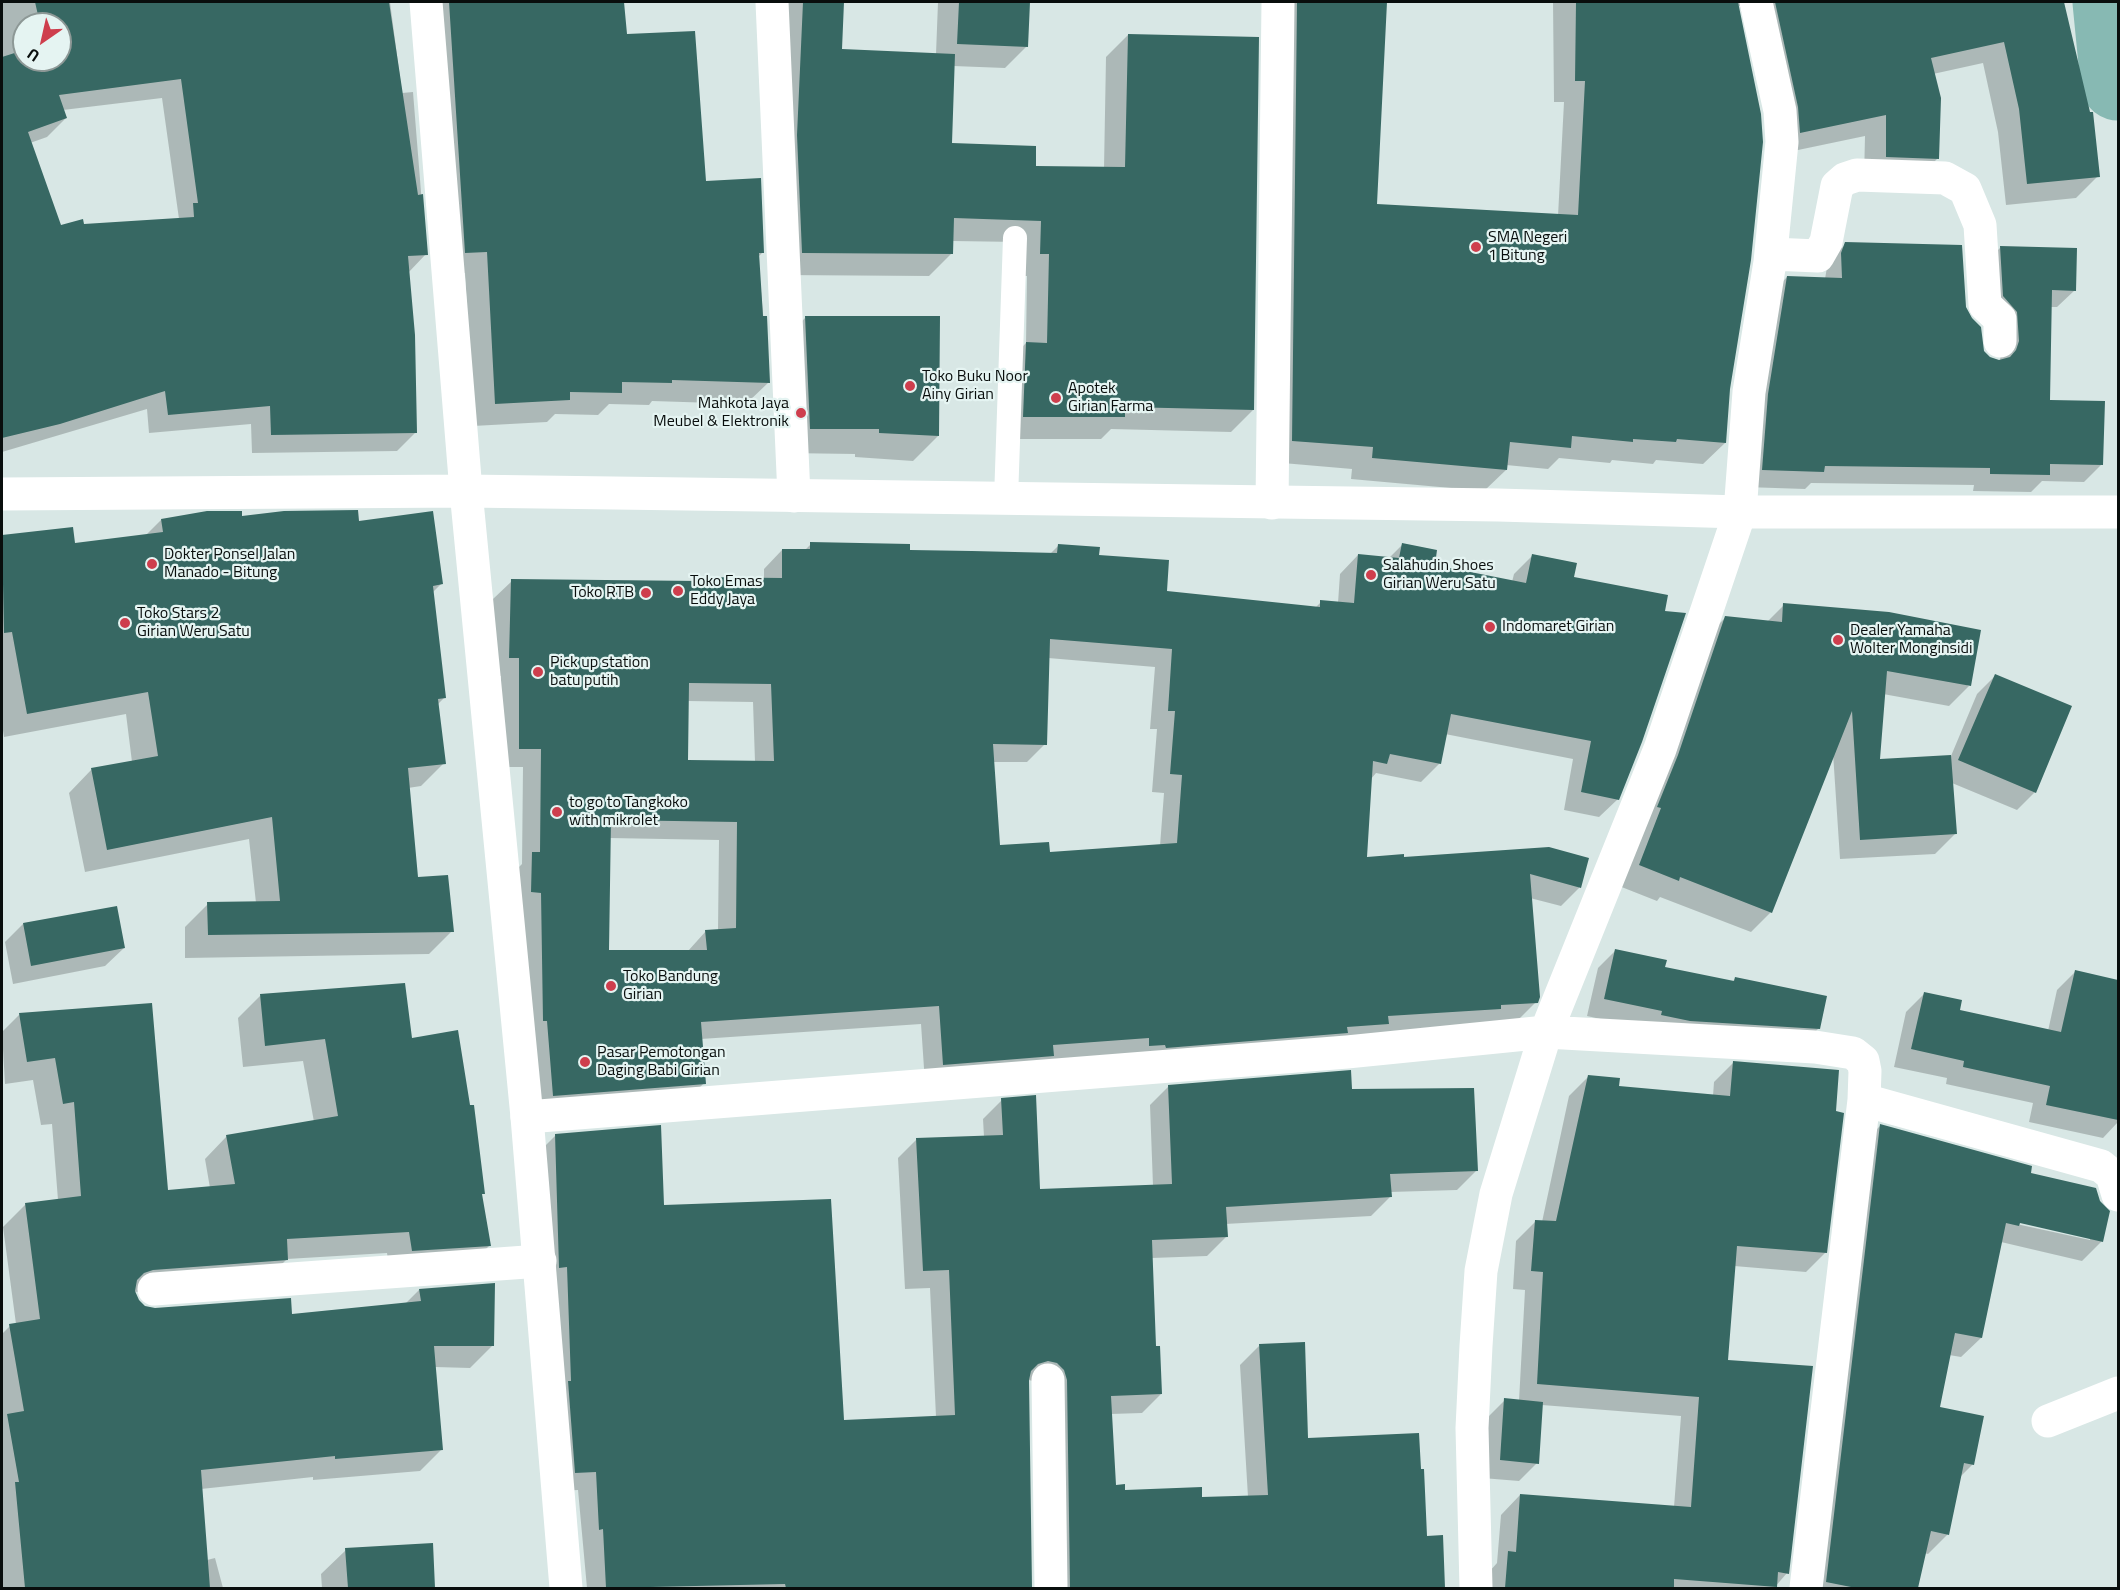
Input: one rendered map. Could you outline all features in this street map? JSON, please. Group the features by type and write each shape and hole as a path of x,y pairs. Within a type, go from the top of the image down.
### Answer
{"main road":[{"path":"426,2 466,491 527,1117 566,1588"},
{"path":"772,2 794,496"},
{"path":"1272,503 1278,2"},
{"path":"1476,1588 1472,1428 1481,1270 1496,1194 1546,1032 1660,749 1740,512 1749,392 1771,254 1782,142 1780,111 1756,2"},
{"path":"1771,254 1818,256 1826,242 1837,186 1845,178 1857,175 1946,178 1965,189 1980,225 1984,304 2000,319 2000,341"},
{"path":"2,494 466,491 1740,512 2118,512"},
{"path":"527,1117 1347,1052 1546,1032 1832,1049 1853,1053 1863,1061 1864,1100 1806,1588"},
{"path":"1864,1100 2101,1166 2112,1175 2118,1195"},
{"path":"154,1289 540,1260"},
{"path":"1048,1380 1051,1588"},
{"path":"2048,1421 2118,1393"}],"lane":[{"path":"1006,500 1015,238"}],"building":[{"path":"35,2 389,2 418,195 423,194 428,255 408,256 415,335 417,433 271,435 270,406 168,415 165,391 60,424 2,438 2,57 12,54 12,72 72,72 72,12 37,12","holes":["181,79 198,203 193,203 194,217 84,224 83,219 61,225 28,132 67,118 59,95"]},
{"path":"449,2 624,2 627,34 695,31 706,181 761,178 764,253 759,253 763,316 767,316 770,383 672,380 672,383 622,382 622,393 570,392 570,400 495,404 487,252 465,253"},
{"path":"803,2 844,2 842,49 955,54 952,143 1036,146 1036,166 1125,167 1128,34 1259,37 1254,410 1125,407 1125,417 1023,417 1026,342 1047,343 1049,254 1040,254 1041,221 954,218 953,254 802,253 797,135"},
{"path":"959,2 1030,2 1028,47 957,44"},
{"path":"1297,2 1387,2 1377,204 1578,215 1585,81 1575,81 1576,2 1738,2 1761,114 1763,142 1751,260 1730,389 1726,443 1677,439 1676,442 1633,439 1633,442 1572,436 1571,448 1510,442 1507,470 1372,458 1373,447 1292,441"},
{"path":"1775,2 2064,2 2090,112 2093,112 2100,177 2027,184 2019,109 2004,42 1931,58 1941,98 1939,159 1886,157 1886,115 1800,133 1798,107"},
{"path":"1845,242 1962,245 1966,307 1981,327 1984,351 1990,357 1999,360 2010,357 2019,341 2017,312 2003,296 2000,246 2077,248 2076,291 2052,290 2050,400 2105,401 2103,465 2050,464 2050,475 1990,474 1990,468 1825,466 1824,472 1762,470 1768,394 1787,276 1842,278 1841,253"},
{"path":"805,316 940,316 939,436 879,433 879,429 810,429"},
{"path":"358,510 359,521 433,511 443,584 433,586 446,698 438,699 446,764 408,768 418,877 448,875 454,932 208,935 207,902 280,901 272,817 107,850 91,768 158,756 148,692 27,714 12,632 4,633 2,535 73,527 75,543 163,532 161,519 207,511 242,511 242,516 284,511"},
{"path":"810,542 910,544 910,550 1057,553 1058,544 1100,547 1099,555 1169,560 1167,591 1320,607 1320,600 1354,603 1358,554 1399,558 1402,543 1437,550 1435,565 1526,583 1532,554 1577,563 1574,577 1668,595 1665,611 1686,613 1642,742 1619,800 1581,792 1591,741 1451,714 1441,764 1390,754 1387,764 1373,761 1367,857 1404,854 1404,857 1549,847 1589,858 1581,888 1530,874 1540,997 1538,1003 1501,1005 1501,1009 1388,1016 1389,1024 1347,1027 1348,1033 1166,1048 1165,1045 1149,1046 1149,1038 1053,1045 1054,1056 943,1065 939,1006 701,1022 706,1084 553,1096 547,1021 543,1021 541,893 531,892 532,852 540,852 541,749 519,749 519,658 509,658 511,579 699,581 699,577 782,578 782,549 810,549","holes":["1050,639 1172,649 1168,711 1175,711 1170,774 1182,775 1177,843 1050,852 1049,842 1000,845 993,744 1047,745","689,683 771,684 774,761 688,760","611,820 737,822 736,928 705,930 707,950 609,950"]},
{"path":"1783,603 1889,612 1981,630 1971,686 1887,671 1880,759 1951,755 1957,834 1860,840 1852,711 1772,913 1680,877 1679,881 1639,865 1661,808 1657,807 1678,755 1725,616 1782,622"},
{"path":"1995,674 2072,706 2036,793 1958,760"},
{"path":"117,906 125,948 31,966 23,923"},
{"path":"1615,949 1667,960 1665,967 1734,981 1735,977 1827,996 1820,1029 1690,1021 1661,1015 1662,1011 1604,999"},
{"path":"2075,970 2118,980 2118,1120 2046,1105 2050,1086 1963,1067 1964,1061 1911,1049 1924,992 1962,1000 1960,1010 2061,1032"},
{"path":"405,983 412,1038 458,1030 470,1105 474,1105 485,1194 482,1194 491,1246 412,1251 409,1232 287,1239 288,1260 153,1270 144,1273 137,1280 135,1291 145,1306 155,1308 291,1298 292,1314 421,1301 419,1289 495,1283 494,1346 434,1346 443,1450 335,1459 335,1456 201,1470 210,1588 25,1588 15,1482 19,1482 7,1414 24,1411 9,1324 40,1319 25,1203 81,1196 74,1102 63,1104 55,1058 27,1062 19,1013 152,1003 168,1190 235,1184 226,1135 338,1116 325,1039 265,1046 260,994"},
{"path":"1733,1061 1839,1070 1836,1111 1844,1113 1827,1253 1737,1246 1728,1360 1813,1366 1789,1574 1778,1572 1777,1587 1674,1579 1674,1588 1505,1588 1508,1551 1516,1552 1520,1494 1691,1507 1699,1397 1537,1384 1543,1272 1531,1271 1535,1220 1556,1221 1588,1075 1620,1078 1619,1086 1730,1096"},
{"path":"1351,1070 1352,1089 1474,1088 1478,1171 1390,1174 1392,1197 1226,1207 1228,1237 1152,1240 1156,1346 1160,1346 1162,1394 1111,1396 1116,1485 1125,1484 1125,1490 1202,1487 1202,1497 1268,1495 1259,1344 1305,1342 1308,1438 1419,1433 1421,1469 1424,1469 1427,1536 1443,1535 1445,1588 1070,1588 1067,1380 1064,1370 1057,1363 1048,1361 1038,1364 1031,1371 1029,1380 1032,1588 786,1588 785,1584 606,1588 603,1529 599,1530 596,1472 575,1473 568,1381 571,1381 567,1267 559,1268 555,1134 661,1125 664,1205 831,1199 844,1420 955,1415 949,1270 923,1271 916,1138 1003,1135 1001,1098 1036,1095 1040,1189 1172,1184 1168,1085"},
{"path":"1880,1124 2032,1166 2031,1173 2096,1188 2100,1201 2110,1211 2103,1242 2020,1223 2019,1226 2006,1223 1982,1338 1955,1333 1940,1407 1984,1416 1974,1465 1964,1463 1949,1535 1931,1531 1918,1588 1856,1588 1826,1582"},
{"path":"1504,1398 1543,1402 1539,1464 1500,1460"},
{"path":"433,1543 435,1588 348,1588 345,1548"}],"waterway":[{"path":"2110,2 2118,83"}],"place":[{"name":"SMA Negeri 1 Bitung","path":"1476,247"},
{"name":"Toko Buku Noor Ainy Girian","path":"910,386"},
{"name":"Apotek Girian Farma","path":"1056,398"},
{"name":"Mahkota Jaya Meubel & Elektronik","path":"801,413"},
{"name":"Dokter Ponsel Jalan Manado - Bitung","path":"152,564"},
{"name":"Salahudin Shoes Girian Weru Satu","path":"1371,575"},
{"name":"Toko Emas Eddy Jaya","path":"678,591"},
{"name":"Toko RTB","path":"646,593"},
{"name":"Toko Stars 2 Girian Weru Satu","path":"125,623"},
{"name":"Indomaret Girian","path":"1490,627"},
{"name":"Dealer Yamaha Wolter Monginsidi","path":"1838,640"},
{"name":"Pick up station batu putih","path":"538,672"},
{"name":"to go to Tangkoko with mikrolet","path":"557,812"},
{"name":"Toko Bandung Girian","path":"611,986"},
{"name":"Pasar Pemotongan Daging Babi Girian","path":"585,1062"}]}
